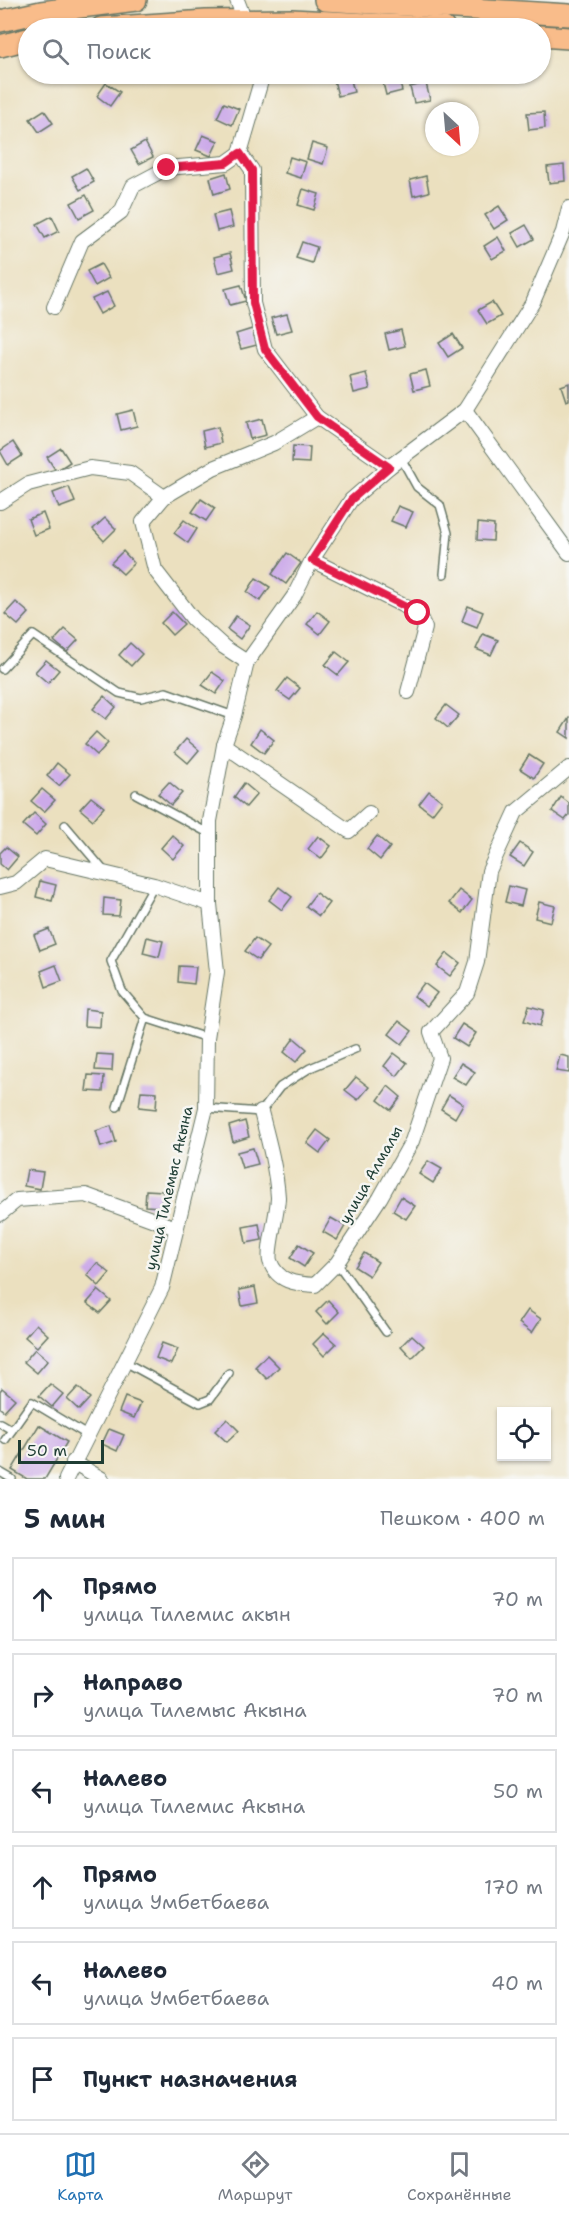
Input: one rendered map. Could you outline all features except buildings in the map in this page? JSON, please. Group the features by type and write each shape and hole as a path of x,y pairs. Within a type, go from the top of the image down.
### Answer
{"main road":[{"path":"0,21 41,12 136,0"},
{"path":"325,0 569,15"},
{"path":"551,37 569,38"},
{"path":"0,46 18,42"}],"street":[{"path":"237,0 244,18"},
{"path":"54,307 82,241 121,212 133,186 167,168 226,163 240,153 260,84"},
{"path":"240,153 252,170 253,303 265,349 317,417 389,467"},
{"name":"улица Тилемыс Акына","path":"66,1479 162,1288 206,1108 207,1038 217,972 210,904 210,822 224,745 234,716 247,662 294,596 312,560 351,500 389,467 465,410 533,302 566,233 569,210"},
{"path":"465,410 569,552"},
{"path":"247,662 224,647 193,619 155,570 143,522 164,497 213,468 274,443 317,417"},
{"path":"0,502 28,484 90,468 130,473 164,497"},
{"path":"312,560 418,613 425,628 408,692"},
{"path":"224,745 350,831 369,813"},
{"name":"улица Алмалы","path":"261,1112 274,1167 278,1199 270,1260 280,1278 296,1284 315,1285 337,1263 380,1198 412,1141 440,1058 431,1032 467,993 477,962 489,871 511,821 516,812 569,768"},
{"path":"0,888 16,883 45,858 154,885 210,904"},
{"path":"0,1214 17,1200 86,1196 176,1228"},
{"path":"74,1462 102,1479"}],"lane":[{"path":"401,458 417,487 440,505 448,533 444,574"},
{"path":"2,669 33,634 119,693 141,698 166,692 234,716"},
{"path":"136,794 210,834"},
{"path":"65,825 106,874"},
{"path":"154,885 111,961 122,991 145,1018 207,1038"},
{"path":"117,1107 145,1018"},
{"path":"206,1108 261,1112 280,1087 310,1068 355,1049"},
{"path":"337,1263 386,1332"},
{"path":"124,1362 200,1404 210,1399 229,1372"},
{"path":"5,1440 32,1402 87,1435"},
{"path":"0,1423 12,1430"},
{"path":"0,1472 12,1479"}],"route":[{"path":"167,168 226,163 240,153 252,170 253,303 265,349 317,417 389,467 351,500 312,560 418,613"}]}
